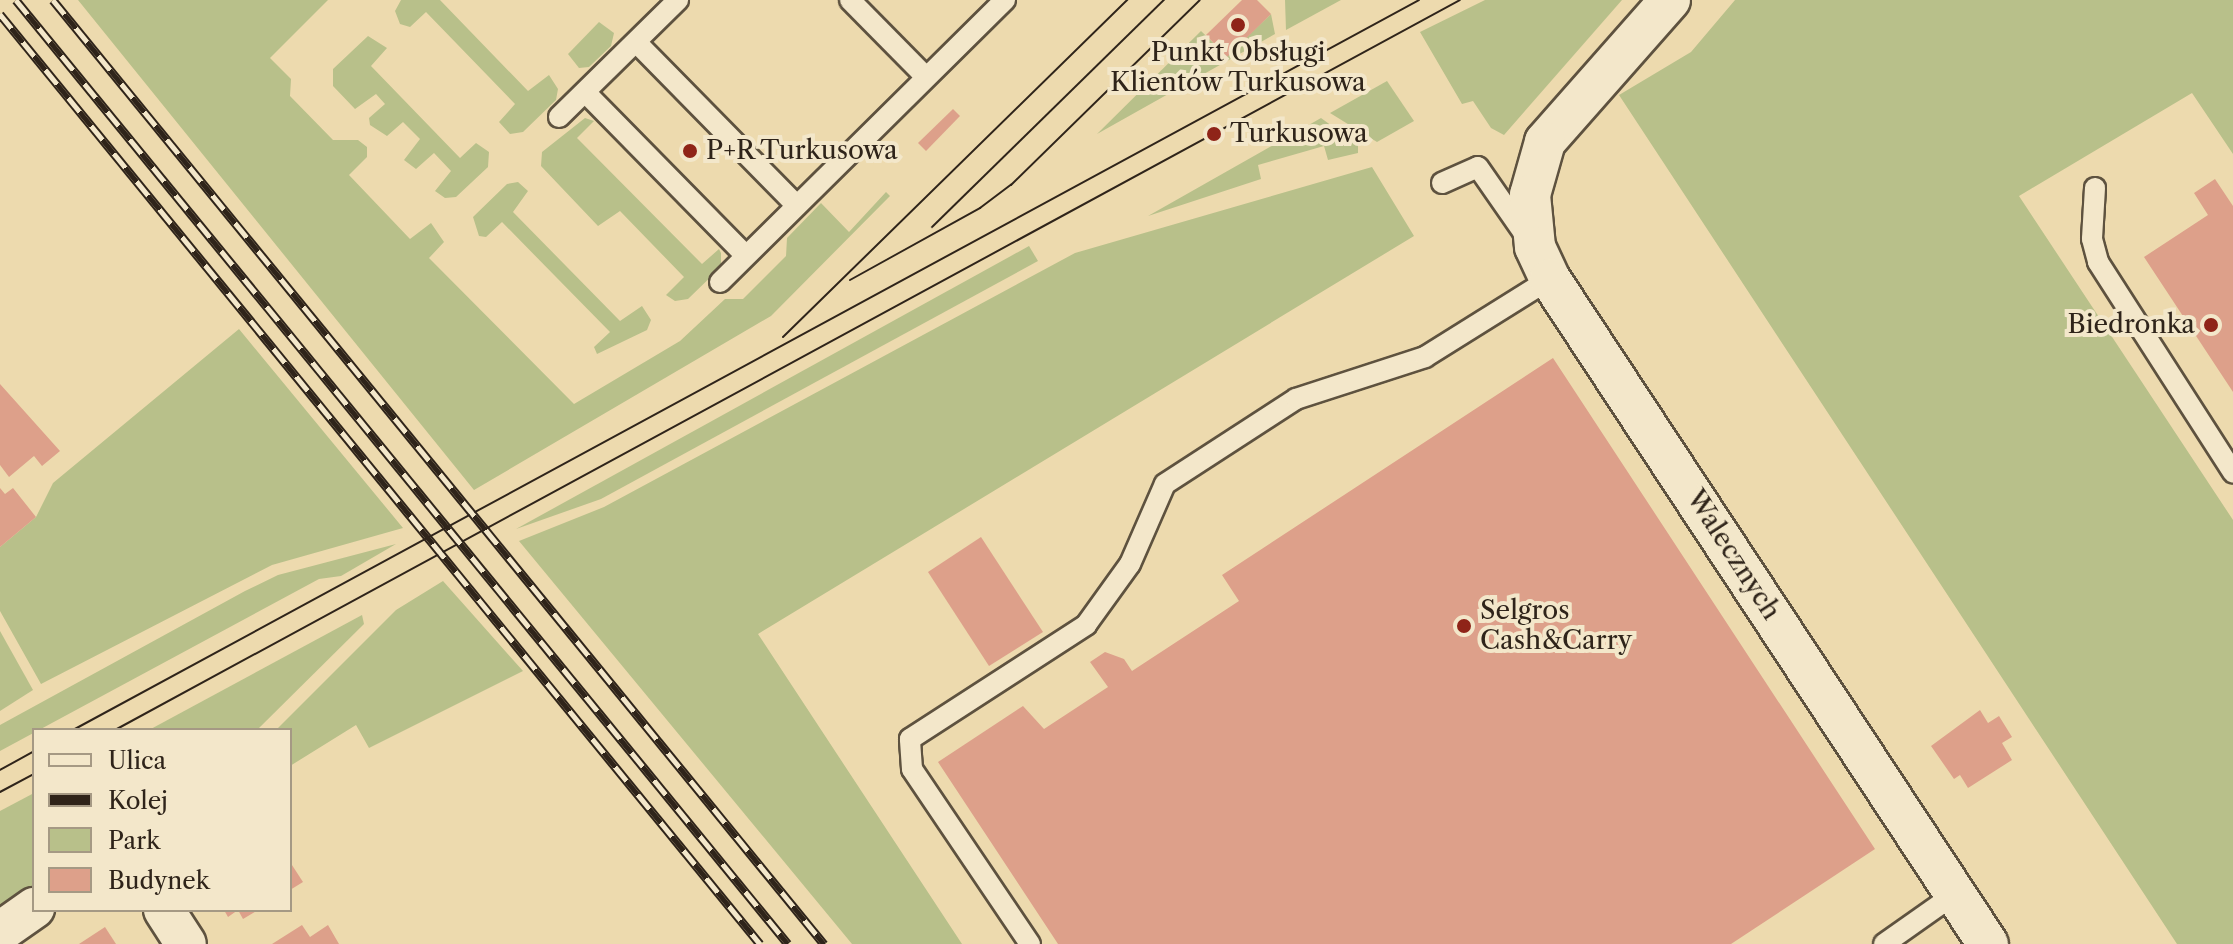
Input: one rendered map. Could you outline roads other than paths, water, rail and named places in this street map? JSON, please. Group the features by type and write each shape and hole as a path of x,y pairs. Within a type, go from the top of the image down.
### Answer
{"street":[{"path":"1544,265 1530,195 1545,142 1670,0"},
{"name":"Walecznych","path":"1544,265 1988,944"},
{"path":"0,932 32,909"},
{"path":"165,912 186,944"}],"lane":[{"path":"559,117 678,0"},
{"path":"850,0 926,77"},
{"path":"720,282 1005,0"},
{"path":"636,42 796,205"},
{"path":"585,92 745,255"},
{"name":"Walecznych","path":"1442,183 1478,167 1544,265"},
{"path":"2095,188 2092,239 2098,262 2233,472"},
{"path":"1030,944 912,769 910,739 1086,625 1130,564 1165,484 1296,399 1425,357 1544,265"},
{"path":"1883,942 1955,894"}],"tram line":[{"path":"783,337 1127,0"},
{"path":"932,227 1164,0"},
{"path":"850,280 980,208 1011,185 1200,0"},
{"path":"77,728 1419,0"},
{"path":"119,728 1460,0"},
{"path":"0,770 32,752"},
{"path":"0,792 32,775"}],"railway":[{"path":"16,0 788,944"},
{"path":"53,0 824,944"},
{"path":"0,14 760,944"}],"place":[{"name":"Punkt Obsługi Klientów Turkusowa","path":"1238,25"},
{"name":"Turkusowa","path":"1214,134"},
{"name":"P+R Turkusowa","path":"690,151"},
{"name":"Biedronka","path":"2211,325"},
{"name":"Selgros Cash&Carry","path":"1464,626"}]}
